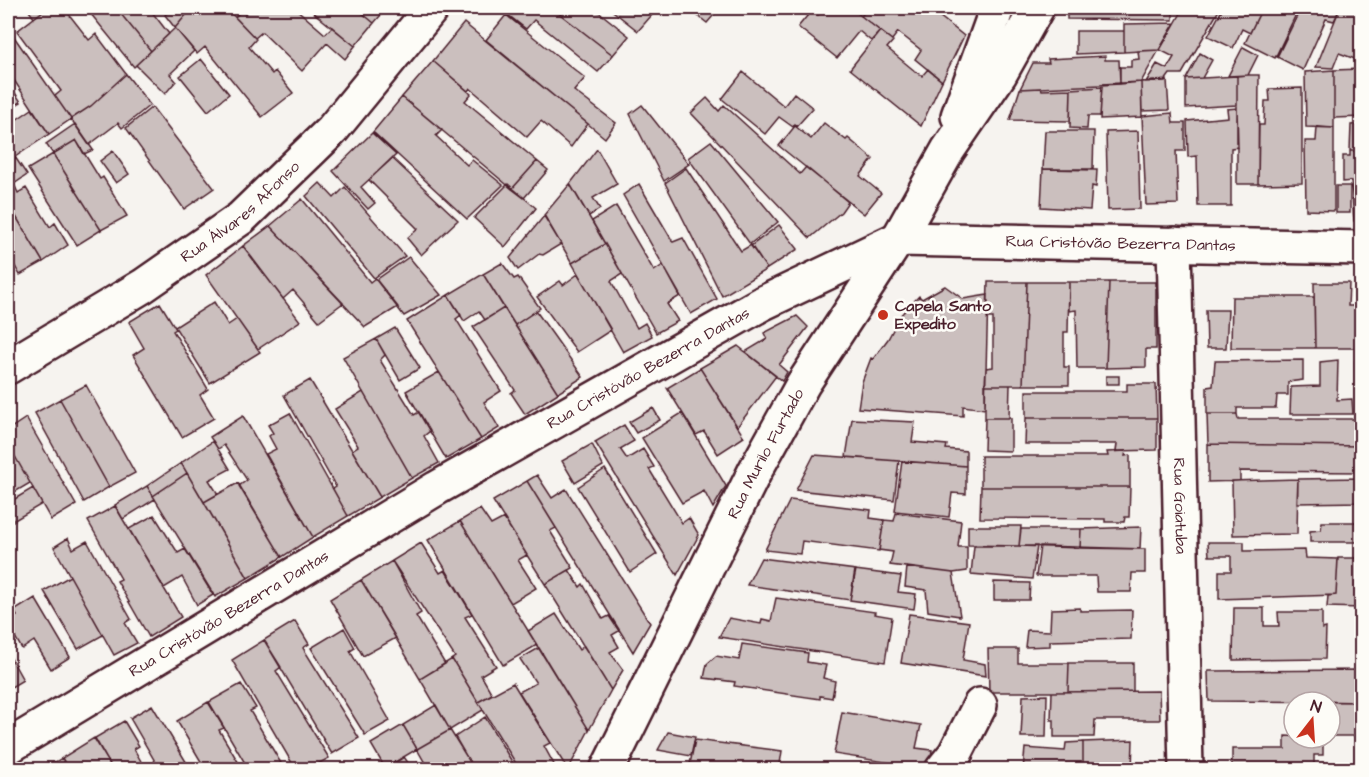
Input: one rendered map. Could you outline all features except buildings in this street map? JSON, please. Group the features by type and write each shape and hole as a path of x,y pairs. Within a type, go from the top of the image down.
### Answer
{"street":[{"name":"Rua Álvares Afonso","path":"8,367 142,285 242,218 332,130 432,8"},
{"name":"Rua Murilo Furtado","path":"948,150 967,85 997,8"},
{"name":"Rua Murilo Furtado","path":"607,770 755,471 803,384 898,238 948,150 1000,74 1036,8"},
{"name":"Rua Cristóvão Bezerra Dantas","path":"8,747 447,482 763,303 898,238 1362,248"},
{"name":"Rua Goiatuba","path":"1174,244 1186,770"},
{"path":"942,770 955,754 980,705"}],"place":[{"name":"Capela Santo Expedito","path":"883,315"}]}
